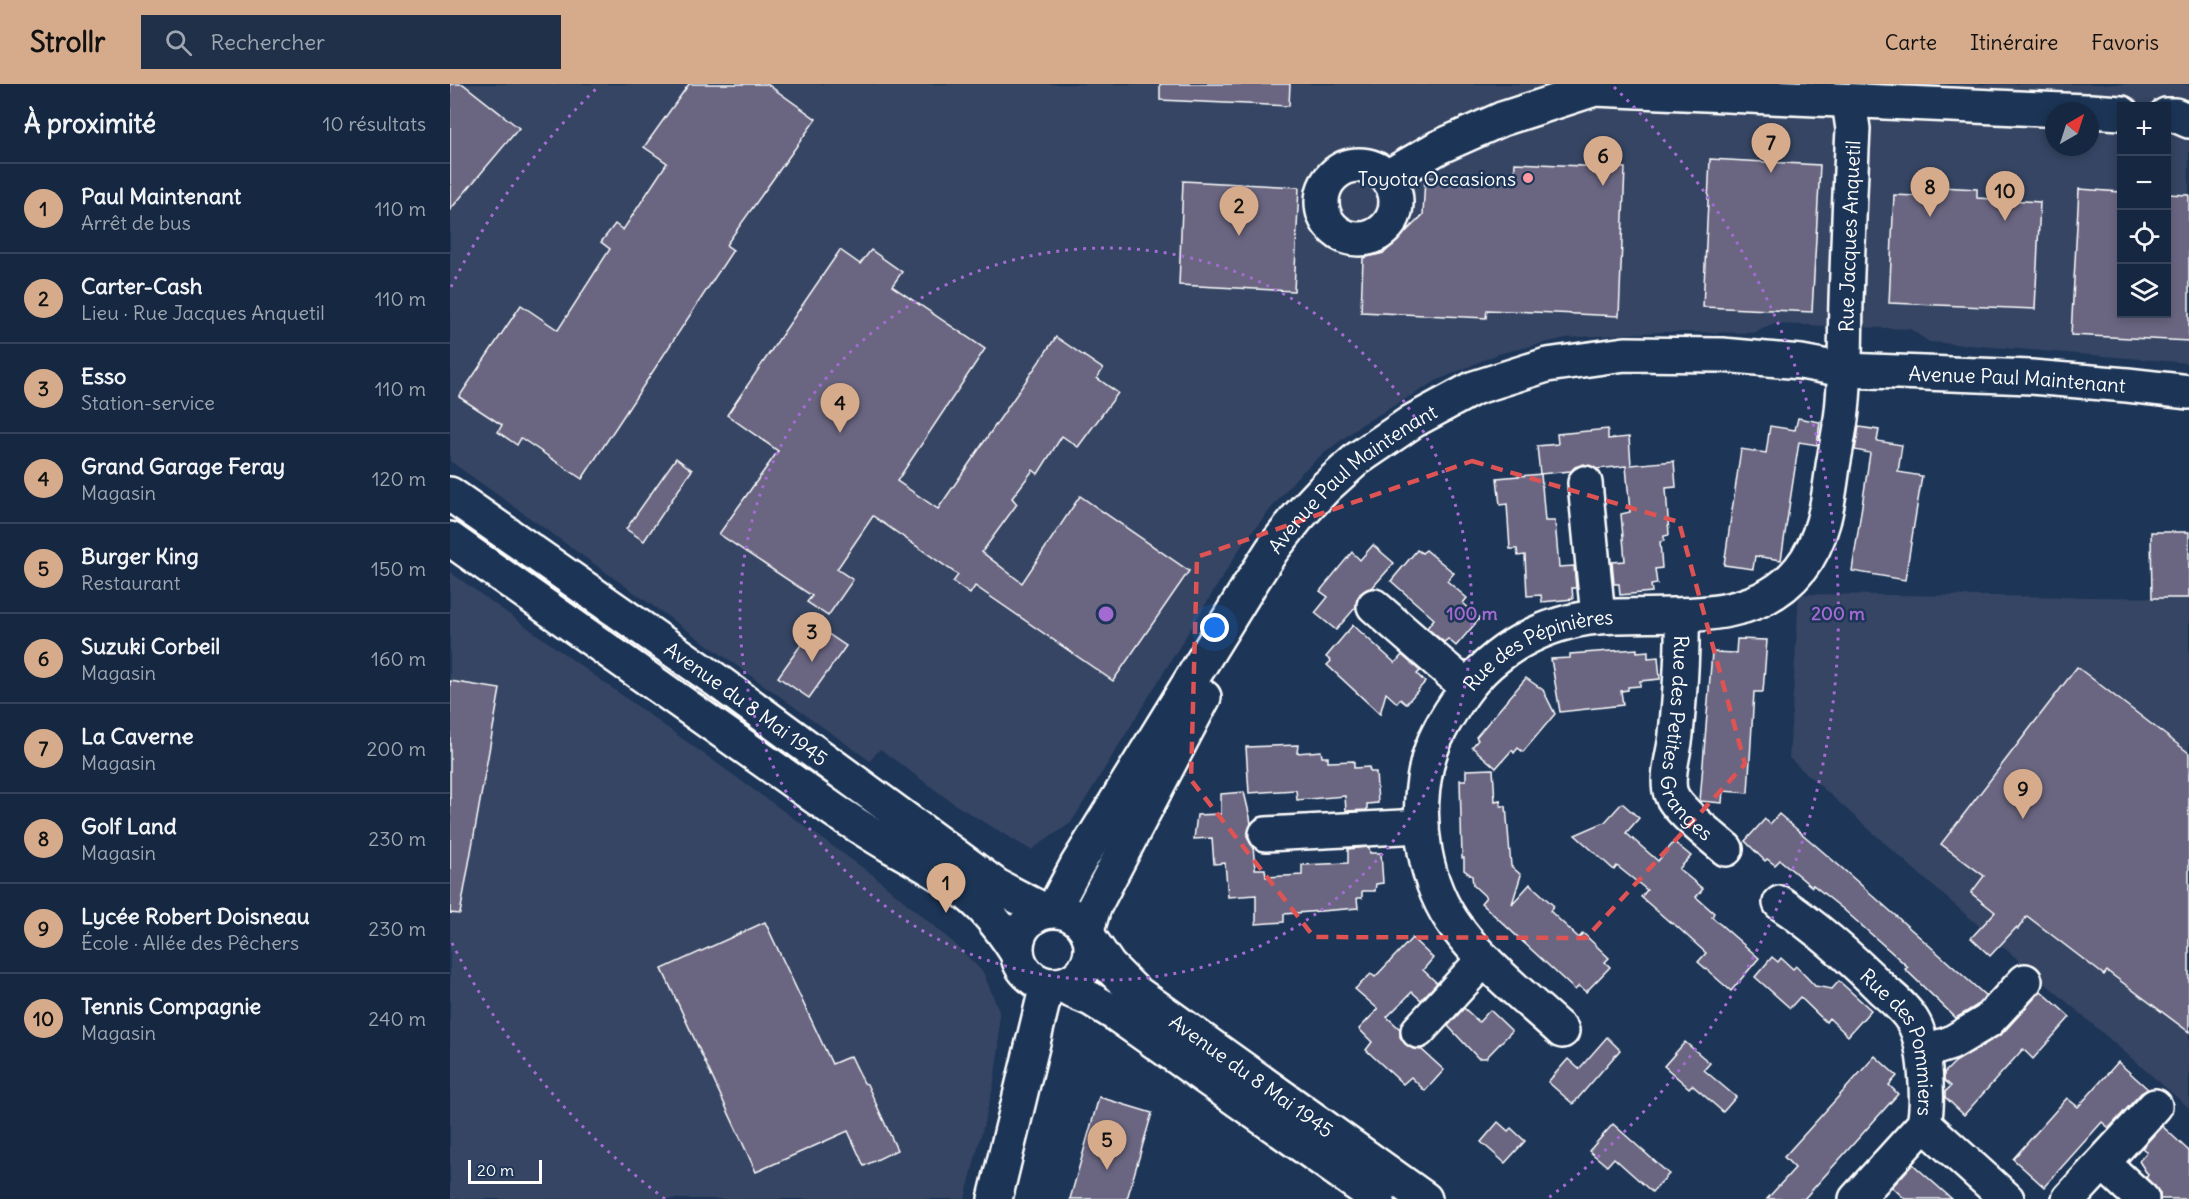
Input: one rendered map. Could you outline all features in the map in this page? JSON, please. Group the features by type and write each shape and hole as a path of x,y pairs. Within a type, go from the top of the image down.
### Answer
{"street":[{"path":"1387,177 1438,147 1502,119 1595,89 2045,109"},
{"name":"Rue Jacques Anquetil","path":"1844,370 1852,129 1850,102"},
{"path":"2099,112 2117,113"},
{"path":"2171,115 2189,121"},
{"name":"Avenue Paul Maintenant","path":"1049,911 1272,550 1318,495 1357,459 1413,421 1474,388 1547,365 1625,354 1671,354 1802,362 1844,370 2031,377 2189,392"},
{"name":"Avenue Paul Maintenant","path":"1089,935 1094,907 1259,594 1306,529 1335,498 1365,472 1421,436 1483,406 1553,382 1628,372 1800,378 1844,370"},
{"name":"Rue des Pépinières","path":"1562,1031 1484,959 1455,926 1441,899 1429,869 1422,826 1422,790 1427,762 1437,735 1467,687 1484,668 1503,652 1526,639 1574,621 1598,617 1682,615 1735,609 1762,600 1781,588 1799,571 1811,553 1823,527 1842,409 1844,370"},
{"path":"1585,483 1598,617"},
{"name":"Avenue du 8 Mai 1945","path":"450,494 716,680 997,885 1049,911 1073,915 1109,966 1134,991 1425,1199"},
{"name":"Avenue du 8 Mai 1945","path":"450,538 835,811 925,864 953,884 982,907 1017,953 1027,974 1036,981 1091,999 1117,1014 1378,1199"},
{"path":"575,581 574,599 578,609 586,618 645,662 761,759"},
{"path":"1374,606 1467,687"},
{"name":"Rue des Petites Granges","path":"1682,615 1683,651 1676,736 1669,784 1671,794 1682,809 1726,849"},
{"path":"1266,834 1422,826"},
{"name":"Rue des Pommiers","path":"1780,903 1805,920 1870,977 1912,1019 1918,1031 1923,1052 1926,1108 1924,1124 1856,1199"},
{"path":"1017,953 1020,932 1035,915 1049,911"},
{"path":"995,1199 1053,985 1068,983 1084,970 1090,961 1089,935"},
{"path":"1418,1031 1484,959"},
{"path":"1923,1052 1951,1043 1988,1021 2025,981"},
{"path":"2069,1199 2155,1106"},
{"path":"1924,1124 2007,1199"},
{"path":"2103,1163 2142,1199"}],"highlighted area":[{"path":"1472,461 1679,522 1745,764 1586,938 1314,937 1191,780 1197,557"}],"shaded area":[{"path":"450,84 2189,84 2189,363 1929,342 1910,329 1775,324 1753,333 1662,332 1566,338 1498,354 1438,380 1361,425 1297,477 1244,542 1071,823 1031,850 957,806 880,749 870,761 450,461"},
{"path":"450,572 873,875 954,943 983,972 999,1010 999,1048 993,1088 965,1199 450,1199"},
{"path":"1799,594 2189,598 2189,1108 1789,758"}],"building":[{"path":"450,84 463,84 519,128 450,210"},
{"path":"689,84 767,84 816,119 726,245 733,250 582,479 521,438 517,445 498,432 502,425 459,397 521,305 558,330 610,249 601,242 615,224 623,230 667,163 644,147"},
{"path":"1160,84 1290,84 1289,106 1160,100"},
{"path":"1710,159 1820,165 1812,312 1703,307"},
{"path":"1515,163 1625,168 1619,316 1487,310 1486,318 1361,312 1363,258 1384,253 1423,215 1425,177 1514,181"},
{"path":"1183,181 1299,187 1294,291 1179,285"},
{"path":"1941,187 1977,189 1977,198 2040,202 2035,309 1889,303 1894,195 1939,197"},
{"path":"2079,189 2117,192 2117,318 2171,318 2171,194 2189,195 2189,341 2071,335"},
{"path":"840,250 860,264 871,250 902,272 892,286 985,349 897,481 938,509 1056,337 1103,369 1097,378 1118,393 1078,447 1062,436 1038,474 1033,470 1012,498 1017,504 982,552 1022,583 1080,496 1189,571 1113,681 975,586 970,594 953,582 958,575 873,516 837,569 853,580 828,616 807,602 812,596 719,534 778,451 727,415"},
{"path":"1798,418 1820,422 1817,445 1799,442 1781,560 1755,556 1753,569 1724,565 1741,449 1766,453 1770,426 1795,430"},
{"path":"1859,427 1879,430 1877,441 1902,445 1898,472 1922,476 1905,580 1852,571 1870,453 1855,450"},
{"path":"1608,429 1608,439 1629,437 1631,465 1674,461 1676,487 1666,488 1669,535 1664,536 1664,541 1660,542 1662,568 1655,569 1657,584 1651,585 1652,592 1620,595 1619,584 1614,584 1612,562 1625,561 1621,514 1630,512 1626,466 1596,469 1584,464 1571,471 1540,474 1537,446 1558,444 1557,434"},
{"path":"676,458 692,470 644,541 626,529"},
{"path":"1541,474 1545,521 1555,521 1559,567 1574,566 1576,588 1572,588 1573,599 1542,602 1541,595 1527,596 1525,555 1518,556 1517,549 1510,549 1507,504 1500,505 1497,478"},
{"path":"2151,532 2189,532 2189,598 2152,598"},
{"path":"1373,545 1394,563 1372,588 1360,594 1356,607 1336,630 1315,613 1328,597 1320,591 1352,552 1360,560"},
{"path":"1417,550 1422,553 1426,550 1454,573 1447,581 1467,598 1463,603 1480,618 1456,646 1448,639 1444,642 1427,628 1434,619 1391,581"},
{"path":"815,625 846,646 809,698 778,677"},
{"path":"1353,625 1395,663 1402,655 1420,671 1417,674 1425,682 1406,704 1400,699 1397,703 1386,693 1380,714 1327,665 1331,661 1326,657"},
{"path":"1737,639 1767,640 1763,692 1754,692 1748,793 1723,791 1722,803 1700,801 1712,652 1736,653"},
{"path":"1637,649 1637,652 1648,651 1648,658 1658,657 1660,679 1640,681 1640,686 1628,687 1628,690 1621,691 1623,705 1560,712 1551,659 1570,658 1570,654"},
{"path":"2077,667 2189,753 2189,1032 2107,971 2104,975 2027,916 2018,929 2016,928 1990,956 1971,938 1995,912 1971,893 1984,876 1941,844"},
{"path":"1526,678 1543,690 1555,714 1523,752 1518,748 1514,753 1512,750 1496,768 1472,747 1478,740 1476,737"},
{"path":"450,681 500,689 460,914 450,913"},
{"path":"1298,745 1297,753 1321,751 1322,757 1328,757 1328,762 1354,761 1354,768 1369,767 1370,772 1376,772 1378,803 1367,804 1367,810 1346,811 1345,796 1297,800 1296,790 1249,793 1246,747"},
{"path":"1493,769 1495,801 1500,800 1501,806 1506,806 1511,866 1521,875 1512,904 1530,884 1554,906 1550,911 1579,938 1583,933 1609,958 1605,962 1610,967 1586,992 1579,986 1575,990 1481,903 1486,897 1473,885 1472,876 1464,870 1460,780 1466,780 1466,770"},
{"path":"1244,792 1251,824 1247,836 1253,846 1255,869 1265,869 1266,877 1302,875 1302,865 1348,863 1348,849 1369,847 1370,853 1381,853 1383,883 1376,884 1375,891 1362,891 1362,898 1357,898 1358,908 1284,914 1284,922 1256,924 1256,895 1228,897 1225,863 1214,864 1212,838 1194,839 1197,815 1221,814 1221,794"},
{"path":"1622,803 1639,818 1626,833 1658,861 1674,842 1691,856 1679,869 1703,889 1696,897 1714,913 1712,917 1759,958 1731,991 1698,962 1706,953 1641,897 1647,890 1617,866 1614,870 1575,835 1605,822"},
{"path":"1779,814 1986,996 1976,1006 1956,1018 1905,969 1908,967 1843,909 1780,860 1775,865 1767,859 1765,861 1745,841 1765,819 1770,824"},
{"path":"765,922 832,1064 851,1056 864,1083 867,1084 897,1150 864,1166 848,1131 756,1172 662,969"},
{"path":"1412,938 1433,958 1423,970 1437,983 1421,1000 1412,992 1387,1017 1400,1029 1400,1037 1405,1044 1413,1049 1422,1050 1444,1070 1425,1091 1411,1077 1403,1084 1366,1050 1372,1042 1359,1029 1378,1009 1355,989 1371,974 1375,977"},
{"path":"1772,957 1778,962 1781,958 1793,969 1796,966 1815,986 1832,989 1839,981 1871,1010 1848,1036 1829,1018 1826,1022 1800,997 1790,1008 1755,977"},
{"path":"2041,991 2070,1017 2033,1059 2023,1049 1964,1115 1945,1097 1945,1092 1951,1086 1944,1080 1944,1073 1955,1062 2002,1034"},
{"path":"1464,1008 1479,1022 1490,1010 1512,1031 1486,1058 1478,1058 1448,1026"},
{"path":"1607,1037 1620,1050 1573,1104 1548,1082 1568,1059 1579,1069"},
{"path":"1685,1042 1710,1063 1704,1070 1736,1097 1723,1112 1692,1085 1689,1088 1664,1066"},
{"path":"1875,1056 1897,1076 1889,1085 1898,1094 1804,1199 1767,1199 1795,1168 1784,1157"},
{"path":"2118,1062 2148,1089 2141,1093 2109,1128 2102,1122 2044,1187 2013,1159 2067,1098 2078,1107"},
{"path":"1099,1097 1152,1113 1127,1199 1070,1199"},
{"path":"1498,1122 1508,1131 1511,1128 1525,1141 1505,1163 1481,1142"},
{"path":"1613,1124 1669,1174 1652,1192 1614,1158 1607,1166 1589,1151"},
{"path":"2162,1126 2189,1151 2189,1199 2160,1199 2160,1193 2146,1178 2148,1175 2139,1161 2147,1152 2142,1148"},
{"path":"1913,1164 1952,1199 1905,1199 1892,1187"}],"place":[{"name":"La Caverne","path":"1771,173"},
{"name":"Toyota Occasions","path":"1528,178"},
{"name":"Suzuki Corbeil","path":"1603,186"},
{"name":"Golf Land","path":"1930,217"},
{"name":"Tennis Compagnie","path":"2005,221"},
{"name":"Carter-Cash","path":"1239,236"},
{"name":"Grand Garage Feray","path":"840,433"},
{"name":"Esso","path":"812,662"},
{"name":"Lycée Robert Doisneau","path":"2023,819"},
{"name":"Paul Maintenant","path":"946,913"},
{"name":"Burger King","path":"1107,1170"}]}
